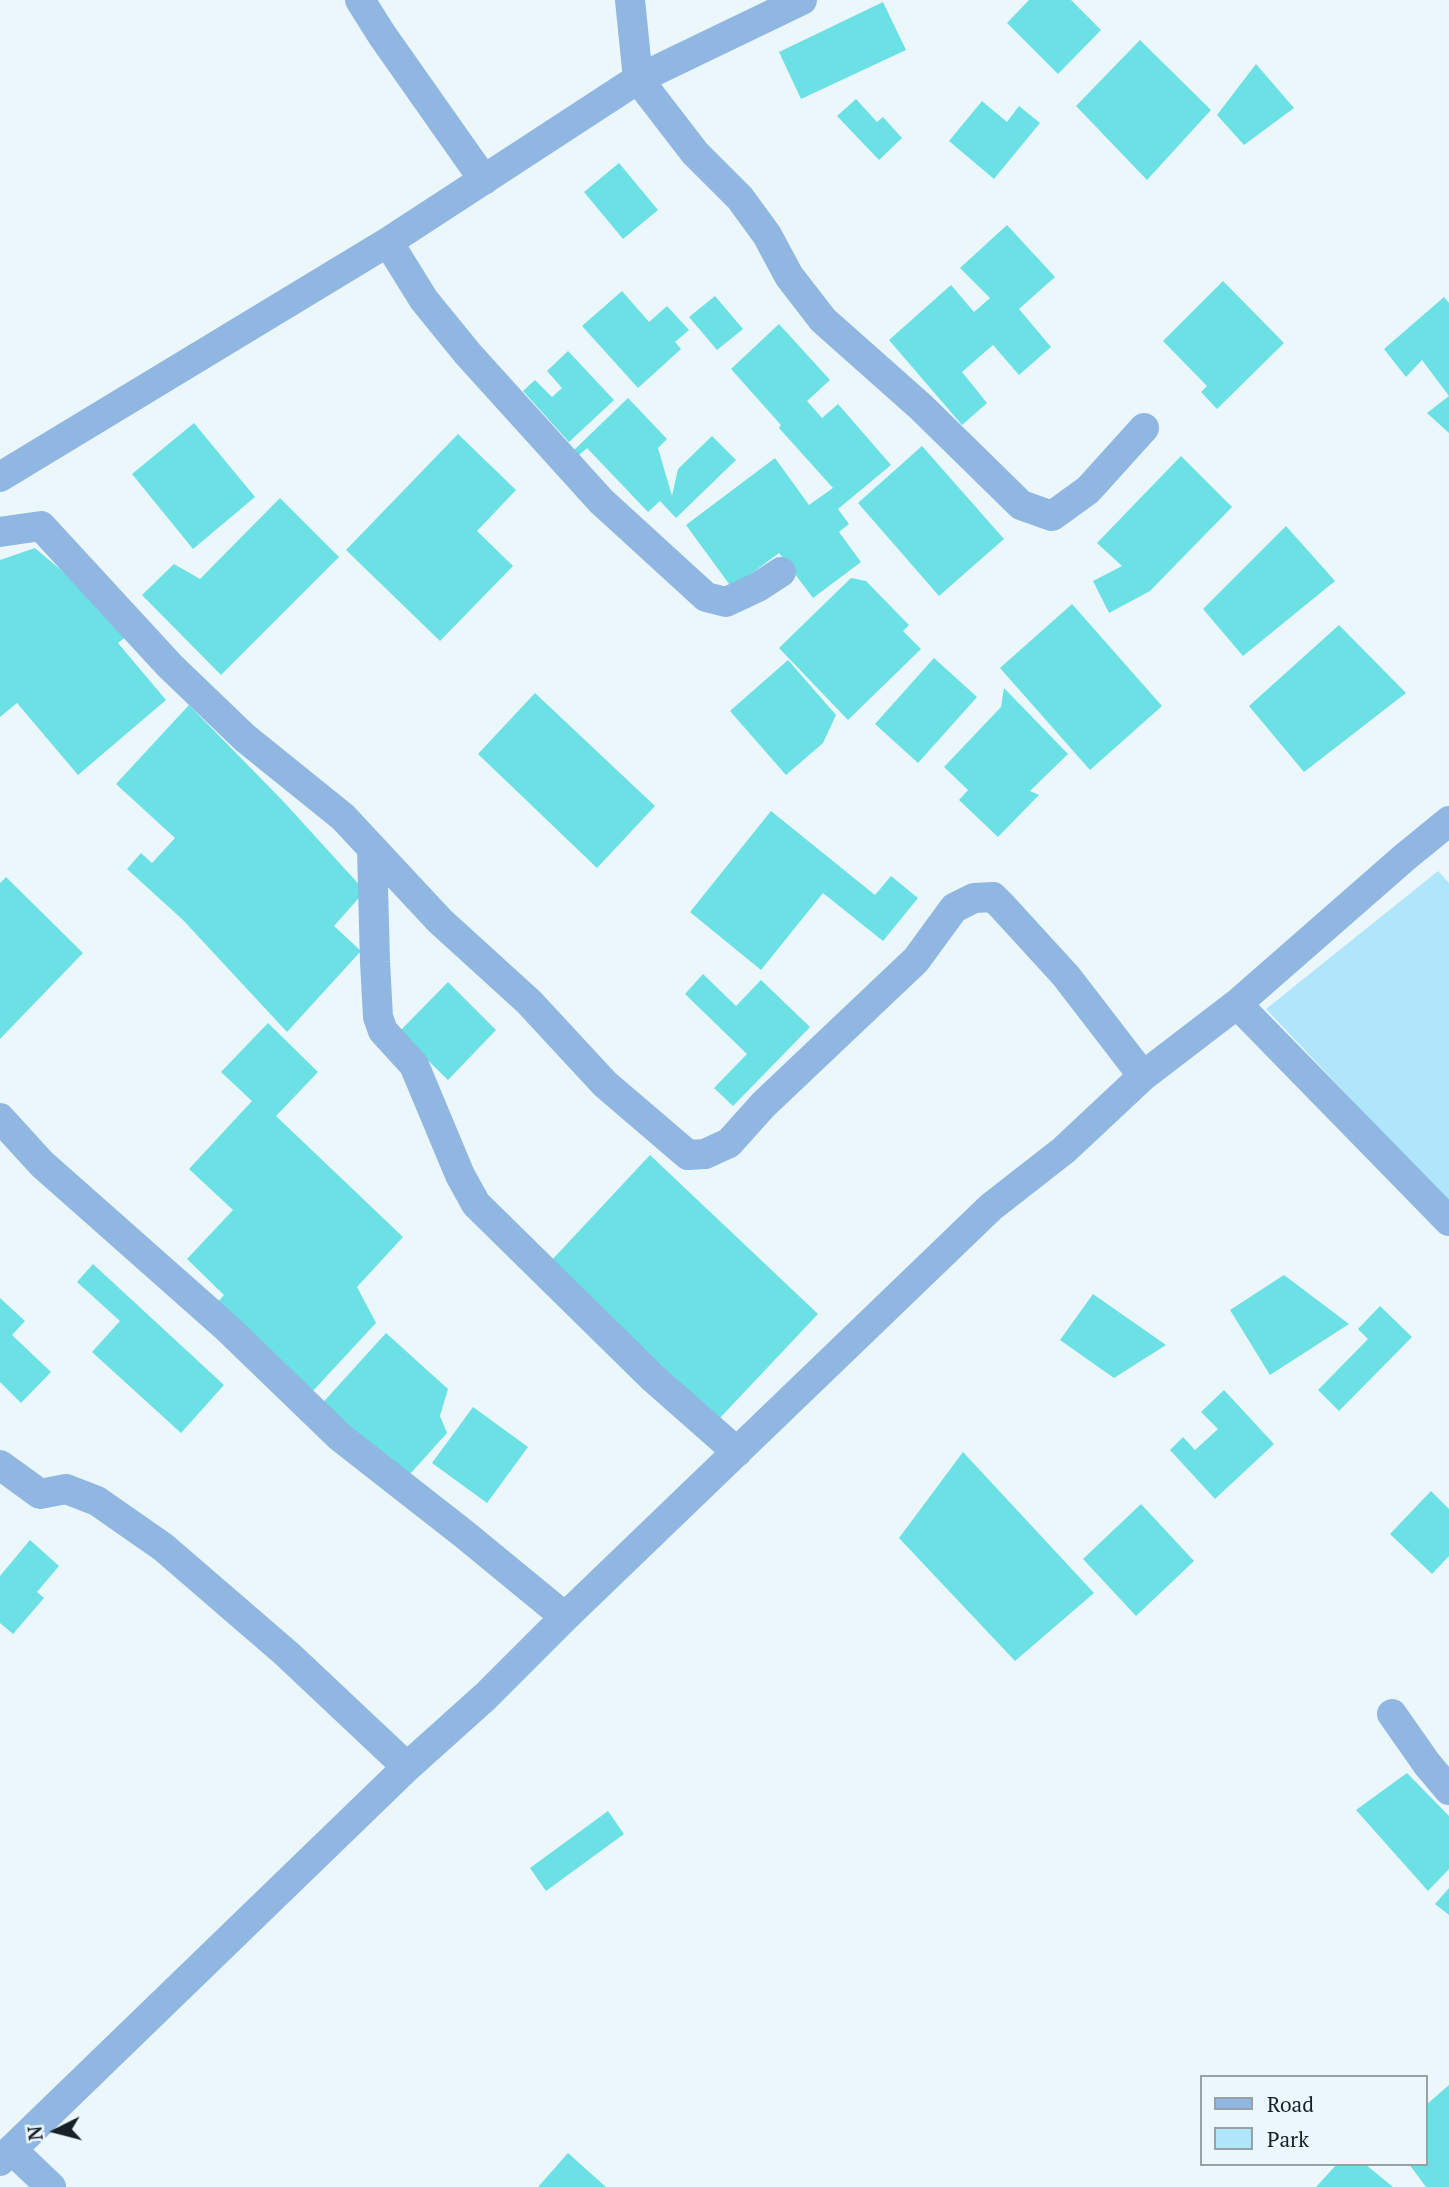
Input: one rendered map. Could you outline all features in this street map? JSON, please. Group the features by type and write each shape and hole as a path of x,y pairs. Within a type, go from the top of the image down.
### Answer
{"street":[{"path":"360,0 484,180"},
{"path":"630,0 638,79 695,153 740,198 767,235 789,276 823,320 921,407 1021,505 1052,516 1088,490 1143,428"},
{"path":"0,477 388,242 638,79 802,0"},
{"path":"388,242 424,300 468,354 601,501 706,597 726,602 758,587 781,572"},
{"path":"0,532 41,526 170,666 245,738 343,817 440,921 529,1002 605,1084 688,1155 705,1154 729,1143 810,1060 916,960 954,908 974,898 993,897 1066,976 1143,1076"},
{"path":"51,2187 6,2155 407,1767 486,1696 991,1207 1064,1150 1143,1076 1237,1004 1405,856 1449,821"},
{"path":"372,849 374,962 379,1017 383,1031 414,1065 460,1175 476,1204 653,1378 737,1452"},
{"path":"1237,1004 1449,1221"},
{"path":"0,1118 42,1164 225,1326 340,1437 565,1617"},
{"path":"0,1465 40,1494 66,1489 97,1501 163,1547 287,1654 407,1767"},
{"path":"1392,1714 1449,1790"}],"green space":[{"path":"1438,871 1449,883 1449,1203 1266,1009"}],"building":[{"path":"1029,0 1071,0 1101,30 1058,74 1007,23"},
{"path":"883,2 906,50 801,99 779,52"},
{"path":"1140,40 1211,110 1147,180 1076,106"},
{"path":"1256,64 1294,108 1244,145 1217,115"},
{"path":"856,99 877,122 883,117 902,138 879,160 837,116"},
{"path":"982,101 1007,122 1019,106 1040,123 994,179 949,141"},
{"path":"619,163 658,210 623,239 584,192"},
{"path":"1007,225 1055,277 1019,309 1051,347 1019,375 993,345 962,372 987,403 962,425 889,340 951,285 974,312 990,298 960,268"},
{"path":"1223,281 1284,343 1217,409 1201,392 1207,386 1163,341"},
{"path":"622,291 649,322 667,306 689,330 675,342 681,349 638,388 582,326"},
{"path":"715,296 743,329 717,350 689,317"},
{"path":"1444,297 1449,303 1449,396 1422,360 1406,377 1384,349"},
{"path":"779,324 830,380 807,401 822,418 838,404 891,465 838,509 849,524 839,532 861,562 813,598 779,553 732,588 686,525 775,458 809,505 833,488 731,369"},
{"path":"568,351 614,400 569,442 523,391 535,380 552,397 562,388 547,371"},
{"path":"1449,396 1449,433 1427,413"},
{"path":"628,398 667,439 658,448 672,496 678,469 712,436 736,460 676,518 660,501 648,512 587,448 577,457 572,452"},
{"path":"194,423 255,497 193,549 132,474"},
{"path":"458,434 516,490 477,531 513,566 440,641 346,550"},
{"path":"922,446 1004,539 939,596 858,503"},
{"path":"1181,456 1232,507 1150,591 1109,613 1093,581 1122,566 1097,543"},
{"path":"280,498 339,557 221,675 142,595 174,564 200,579"},
{"path":"1286,526 1335,581 1243,656 1203,609"},
{"path":"35,548 133,631 118,643 166,700 78,775 17,703 0,717 0,560"},
{"path":"851,578 866,581 909,625 903,631 921,649 848,720 779,648"},
{"path":"1072,604 1162,706 1090,770 1000,668"},
{"path":"1339,625 1406,693 1304,772 1249,706"},
{"path":"934,658 977,697 918,763 875,724"},
{"path":"788,660 836,715 823,743 786,775 730,711"},
{"path":"1004,688 1068,754 1030,791 1039,795 998,837 959,800 968,790 944,767 1001,707"},
{"path":"535,693 655,806 597,868 478,754"},
{"path":"189,705 282,800 365,891 334,926 361,951 287,1032 183,920 127,869 141,853 152,863 175,838 116,784"},
{"path":"771,811 875,895 891,876 918,898 883,941 823,893 761,970 690,912"},
{"path":"6,877 83,953 0,1039 0,883"},
{"path":"703,974 736,1006 761,980 810,1027 733,1106 714,1088 747,1054 685,994"},
{"path":"448,982 496,1030 448,1080 399,1032"},
{"path":"268,1023 318,1072 276,1116 403,1237 357,1287 376,1323 311,1393 216,1304 224,1295 187,1259 233,1210 189,1169 252,1101 221,1072"},
{"path":"650,1155 818,1314 718,1420 551,1261"},
{"path":"93,1264 224,1385 181,1433 92,1352 120,1321 77,1282"},
{"path":"1284,1275 1349,1324 1270,1375 1230,1310"},
{"path":"1093,1294 1166,1345 1114,1378 1060,1340"},
{"path":"0,1298 25,1321 12,1335 51,1372 21,1403 0,1382"},
{"path":"1380,1306 1412,1337 1339,1411 1318,1390 1368,1339 1358,1329"},
{"path":"386,1333 448,1389 440,1416 447,1433 401,1484 318,1408"},
{"path":"1224,1390 1274,1444 1215,1499 1170,1450 1183,1437 1195,1450 1218,1429 1201,1412"},
{"path":"473,1407 528,1447 487,1503 432,1463"},
{"path":"963,1452 1094,1593 1015,1661 899,1538"},
{"path":"1431,1491 1449,1509 1449,1556 1432,1574 1390,1534"},
{"path":"1141,1504 1194,1561 1136,1616 1083,1559"},
{"path":"30,1540 59,1566 37,1592 44,1598 13,1634 0,1623 0,1576"},
{"path":"1407,1773 1449,1816 1449,1869 1428,1891 1356,1810"},
{"path":"608,1811 624,1834 546,1891 530,1868"},
{"path":"1449,1888 1449,1915 1435,1904"},
{"path":"1449,2085 1449,2187 1426,2187 1410,2166 1428,2166 1428,2103"},
{"path":"568,2153 606,2187 538,2187"},
{"path":"1335,2166 1367,2166 1393,2187 1316,2187"}]}
